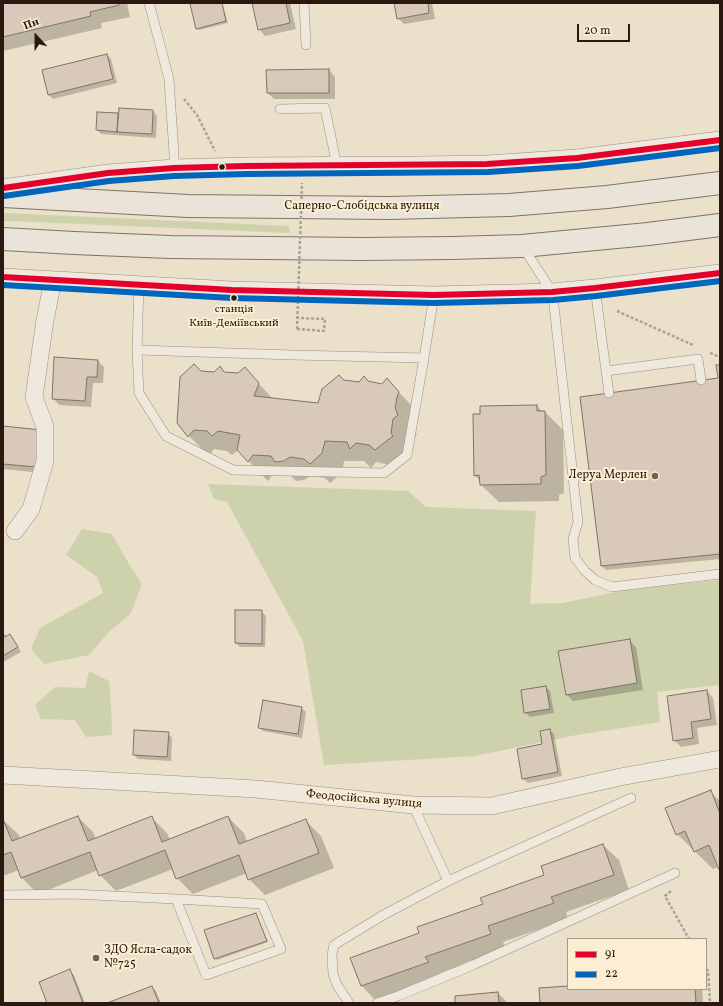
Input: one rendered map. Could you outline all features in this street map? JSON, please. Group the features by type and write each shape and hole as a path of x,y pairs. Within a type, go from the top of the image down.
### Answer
{"main road":[{"name":"Саперно-Слобідська вулиця","path":"3,196 188,206 389,208 524,204 607,197 720,183"},
{"path":"3,239 170,247 362,249 522,246 648,234 720,225"}],"street":[{"path":"3,188 108,173 174,168 487,164 577,158 720,140"},
{"path":"3,277 232,290 434,295 552,292 720,273"},
{"path":"15,530 31,509 44,461 45,428 34,397 45,320 53,280"},
{"name":"Феодосійська вулиця","path":"3,775 256,789 413,805 492,806 620,777 720,759"}],"lane":[{"path":"149,3 169,79 174,168"},
{"path":"304,3 306,45"},
{"path":"280,109 325,108 337,166"},
{"path":"522,246 552,292 578,522 573,538 576,558 585,571 596,580 612,587 720,574"},
{"path":"139,285 137,350 139,393 166,436 233,470 384,473 407,455 434,295"},
{"path":"595,288 608,393"},
{"path":"137,350 424,358"},
{"path":"606,371 698,359 701,380"},
{"path":"349,1003 337,985 333,974 332,955 334,945 385,914 448,881 631,798"},
{"path":"413,805 448,881"},
{"path":"377,1003 398,996 473,965 675,872"},
{"path":"3,895 72,894 176,899 262,904 281,949 206,975 176,899"}],"path":[{"path":"169,79 197,115 216,153"},
{"path":"298,318 325,319 324,331 297,329 302,183"},
{"path":"617,311 699,348"},
{"path":"706,351 720,357"},
{"path":"675,887 665,896 688,938"},
{"path":"707,970 710,1003"}],"green space":[{"path":"3,213 289,226 290,233 3,221"},
{"path":"208,484 408,491 426,507 536,511 530,604 563,603 625,590 720,580 720,685 657,692 660,722 571,736 475,756 324,765 303,641 227,502 214,499"},
{"path":"82,529 112,534 142,584 131,613 108,633 89,655 44,664 31,649 40,628 103,593 97,577 66,555"},
{"path":"89,671 109,681 112,735 86,737 75,720 41,719 35,705 55,687 85,688"}],"building":[{"path":"3,3 118,3 119,5 90,12 91,16 3,37"},
{"path":"222,3 226,21 196,29 190,4"},
{"path":"252,3 286,3 290,23 258,30"},
{"path":"394,3 428,3 429,13 397,19"},
{"path":"107,54 113,79 48,95 42,70"},
{"path":"329,69 329,93 267,93 266,70"},
{"path":"119,108 153,110 152,134 117,132"},
{"path":"97,112 118,113 117,132 96,130"},
{"path":"54,357 98,360 97,377 87,377 85,401 52,399"},
{"path":"194,364 201,371 214,372 220,366 224,372 238,373 245,367 259,383 254,396 318,403 322,389 339,375 344,380 359,382 364,376 368,381 382,384 387,378 399,392 395,408 398,415 393,419 391,433 393,436 375,450 369,445 356,443 350,449 347,442 325,441 322,453 310,464 304,459 290,457 284,461 275,462 271,456 253,455 248,462 237,450 240,435 218,431 212,436 207,431 194,430 188,437 177,423 180,377"},
{"name":"Леруа Мерлен","path":"716,365 720,365 720,554 601,566 580,397 718,378"},
{"path":"537,405 537,411 545,411 546,475 541,477 541,484 480,485 479,475 474,476 473,414 480,414 480,406"},
{"path":"3,426 41,430 37,467 3,464"},
{"path":"235,610 262,610 262,644 235,643"},
{"path":"3,633 5,637 10,634 18,647 3,656"},
{"path":"630,639 637,683 566,695 558,651"},
{"path":"546,686 550,709 524,713 521,690"},
{"path":"707,690 711,719 691,722 693,738 673,741 667,696"},
{"path":"263,700 302,707 298,734 258,728"},
{"path":"550,729 558,772 522,779 517,749 542,744 540,731"},
{"path":"134,730 169,732 167,757 133,755"},
{"path":"711,790 720,814 720,872 709,845 694,852 685,831 676,835 665,808"},
{"path":"78,816 88,841 152,816 162,842 228,816 239,844 306,819 319,853 248,880 239,855 176,879 165,850 99,876 90,852 21,878 11,852 3,855 3,819 12,841"},
{"path":"603,844 614,875 551,897 554,903 488,926 491,934 425,957 429,962 361,986 350,958 419,933 417,927 483,904 480,898 544,875 541,866"},
{"path":"256,913 267,941 214,959 204,930"},
{"path":"70,969 83,1003 47,1003 39,982"},
{"path":"152,986 159,1003 107,1003"},
{"path":"567,986 567,990 695,990 696,1003 540,1003 539,988"},
{"path":"498,992 499,1003 455,1003 455,996"}],"transit line":[{"name":"91","path":"3,188 108,173 174,168 487,164 577,158 720,140"},
{"name":"22","path":"4,196 109,181 174,176 488,172 578,166 720,148"},
{"name":"91","path":"3,277 232,290 434,295 552,292 720,273"},
{"name":"22","path":"3,285 232,298 434,303 553,300 720,281"}],"place":[{"name":"станція Київ-Деміївський","path":"234,298"},
{"name":"Леруа Мерлен","path":"655,476"},
{"name":"ЗДО Ясла-садок №725","path":"96,958"}]}
